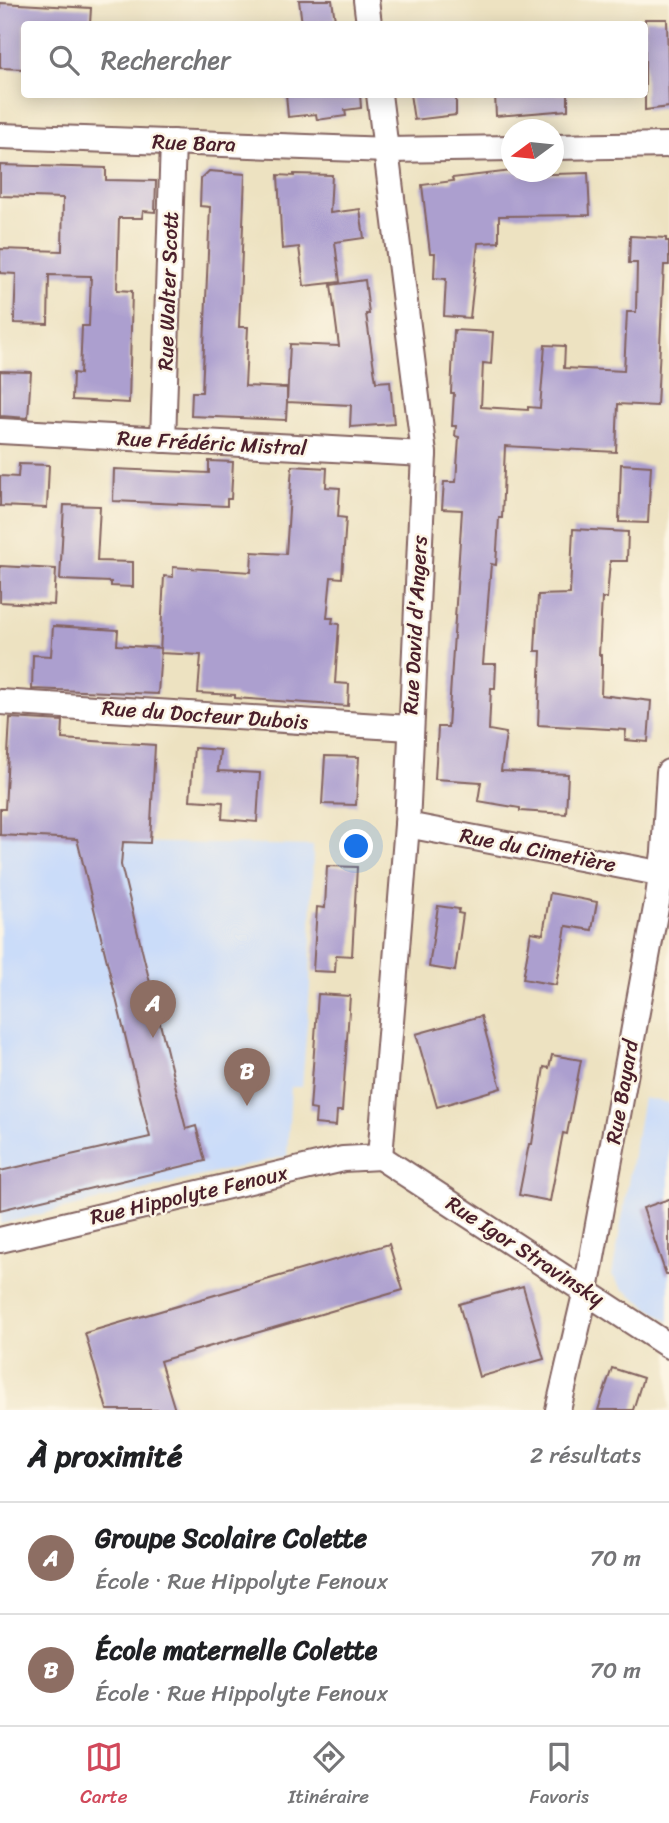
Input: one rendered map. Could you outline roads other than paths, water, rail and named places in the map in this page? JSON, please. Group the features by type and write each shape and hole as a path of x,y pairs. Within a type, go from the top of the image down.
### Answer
{"street":[{"path":"366,0 369,21"},
{"name":"Rue David d'Angers","path":"380,98 424,454 407,825 380,1157"},
{"name":"Rue Bara","path":"0,136 388,150 501,148"},
{"name":"Rue Walter Scott","path":"163,440 173,142"},
{"path":"564,147 669,145"},
{"name":"Rue Frédéric Mistral","path":"0,432 424,454"},
{"name":"Rue du Docteur Dubois","path":"0,702 410,728"},
{"name":"Rue Bayard","path":"558,1410 586,1290 665,874 669,772"},
{"name":"Rue du Cimetière","path":"407,825 665,874"},
{"name":"Rue Hippolyte Fenoux","path":"0,1241 344,1159 380,1157"},
{"name":"Rue Igor Stravinsky","path":"380,1157 669,1346"}],"place":[{"name":"Groupe Scolaire Colette","path":"153,1038"},
{"name":"École maternelle Colette","path":"247,1106"}]}
